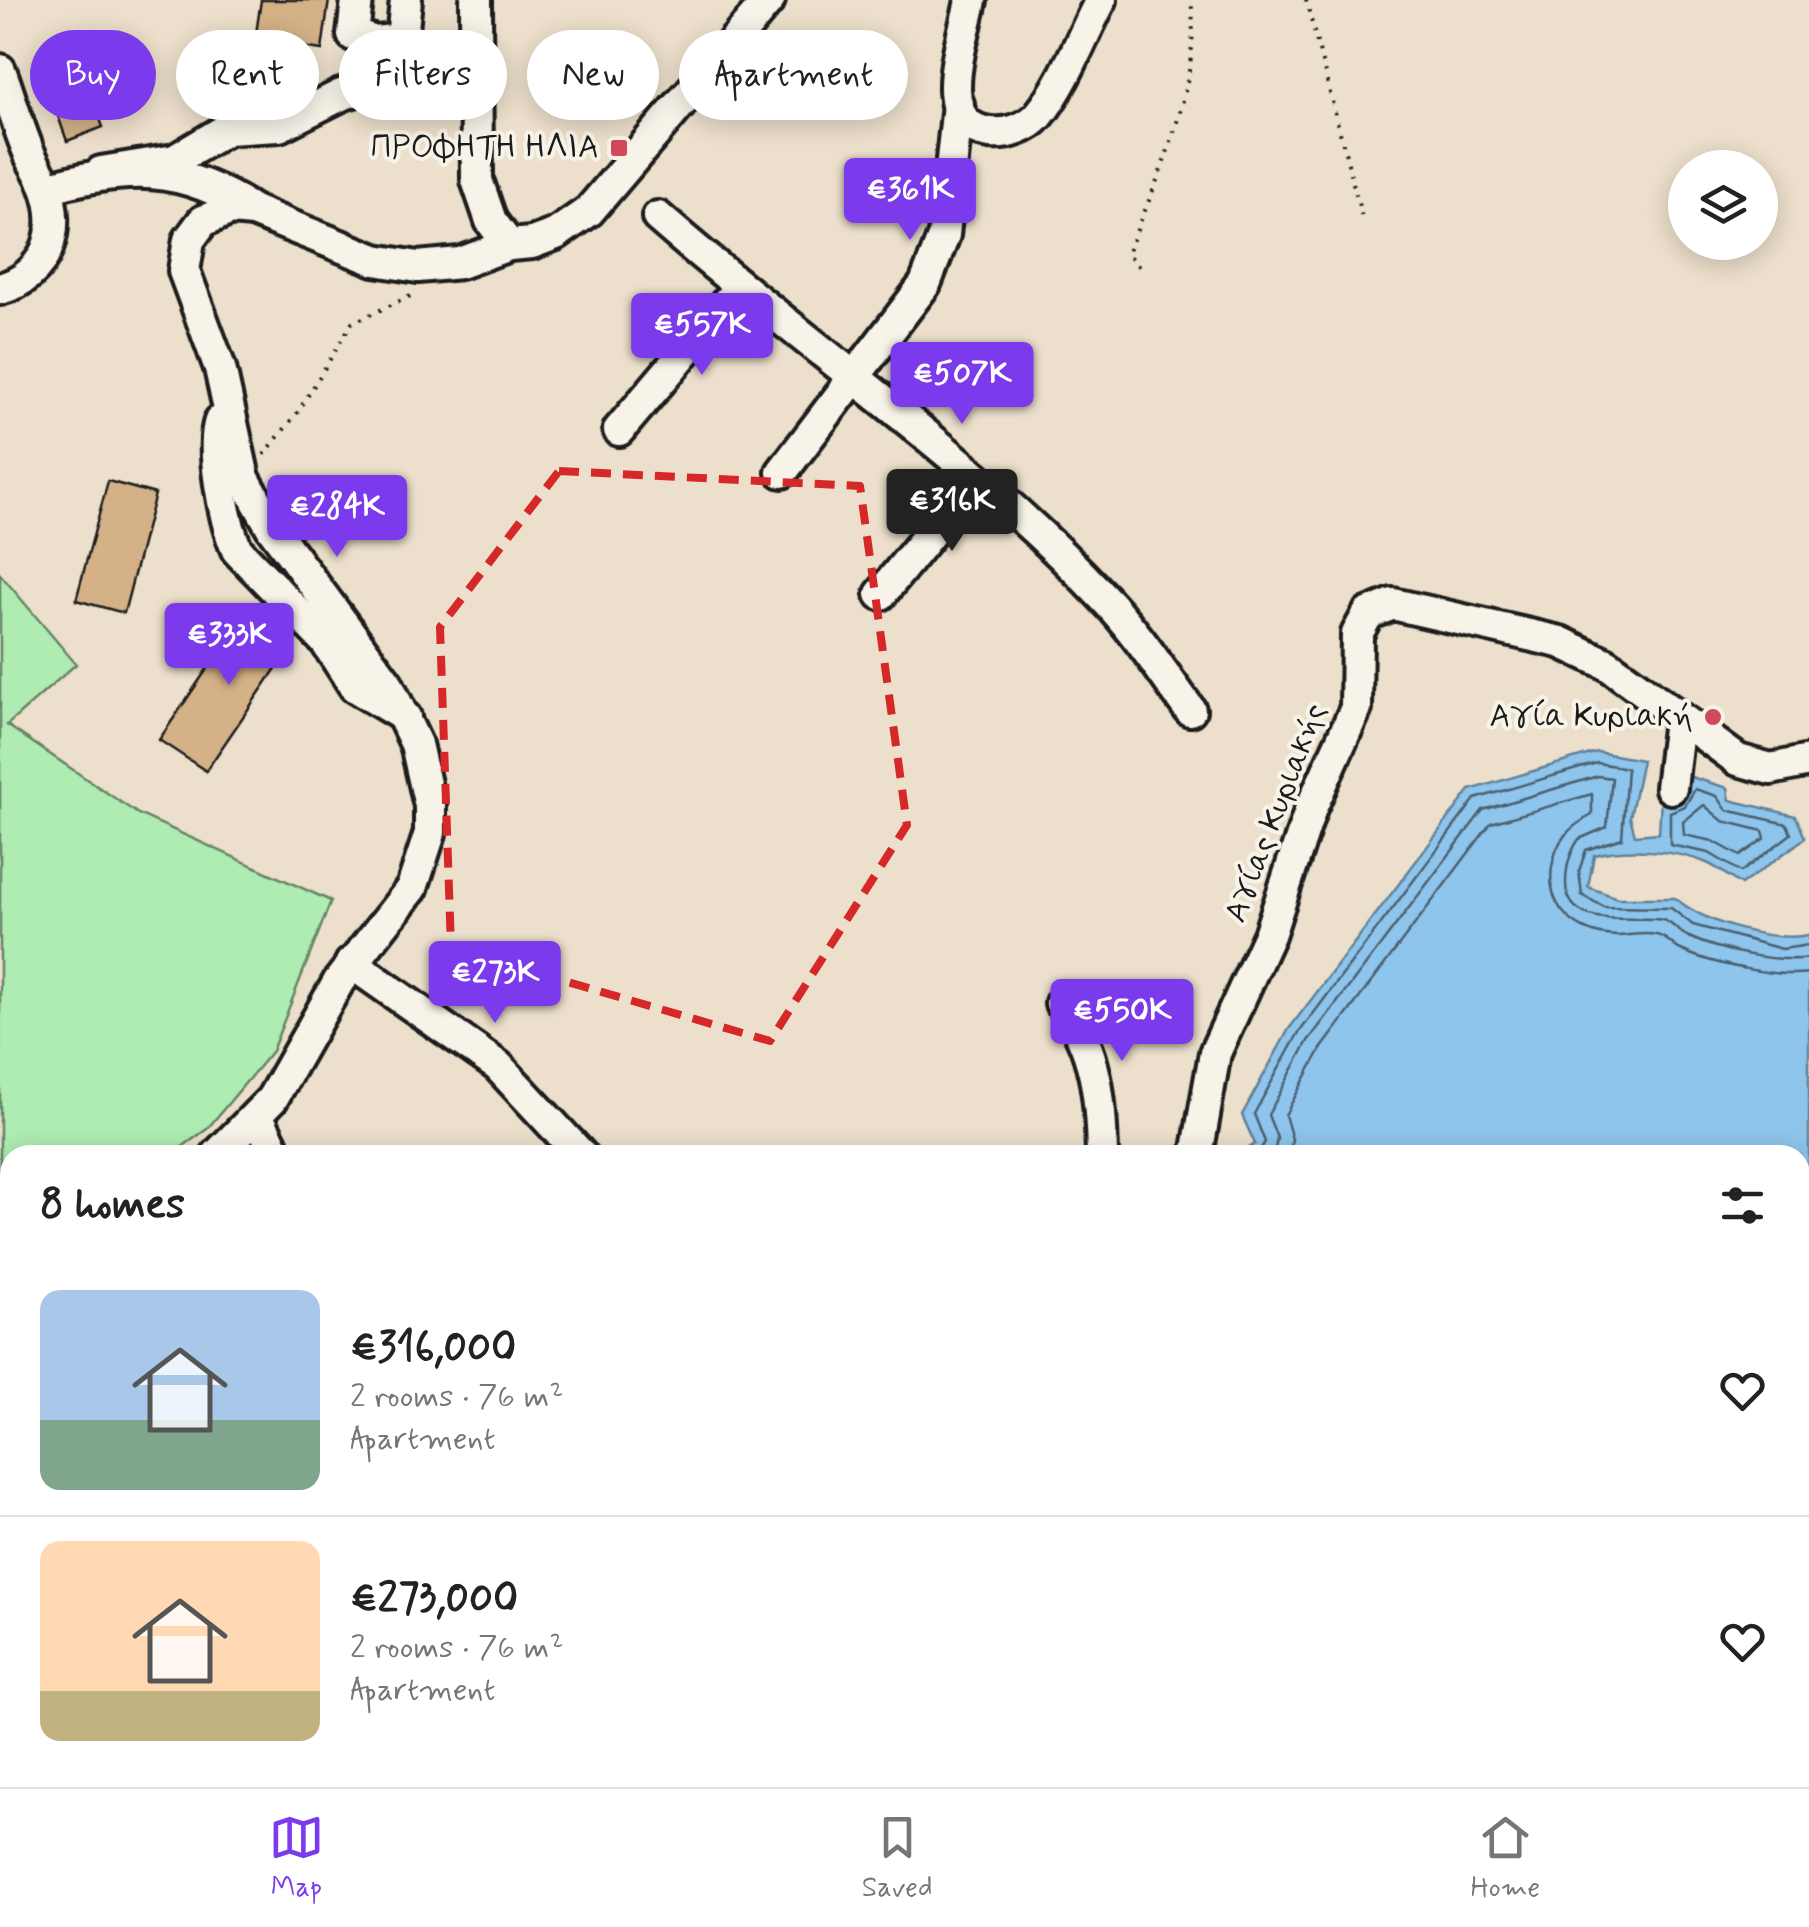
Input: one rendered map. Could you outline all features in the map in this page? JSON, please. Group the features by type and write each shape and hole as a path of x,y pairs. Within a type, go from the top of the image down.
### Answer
{"street":[{"path":"357,0 354,34 384,42 402,39 406,0"},
{"path":"476,0 477,180 491,221 508,245"},
{"path":"102,172 190,178 334,246 396,265 460,263 508,245 556,234 589,211 769,0"},
{"path":"782,472 902,317 936,262 944,236 958,104 954,84 971,0"},
{"path":"958,104 974,130 1007,133 1030,123 1039,115 1101,0"},
{"path":"0,70 5,100 47,188 50,248 33,275 0,290"},
{"path":"47,188 102,172 175,160 227,129 279,126 339,97"},
{"path":"228,1145 258,1117 352,962 412,888 428,848 430,806 404,717 375,663 272,528 244,478 220,368 184,271 184,256 194,230 214,214 231,209 253,211"},
{"path":"658,217 739,288 976,477 1104,598 1190,710"},
{"path":"620,430 739,288"},
{"path":"226,403 217,430 218,459 229,532 237,550 326,642 355,688 404,717"},
{"path":"882,594 976,477"},
{"name":"Αγίας Κυριακής","path":"1199,1145 1215,1053 1269,934 1311,808 1356,708 1356,634 1368,614 1393,604 1560,642 1607,664 1738,760 1771,769 1809,761"},
{"path":"1671,788 1679,720"},
{"path":"352,962 498,1066 572,1145"},
{"path":"1061,1003 1081,1031 1096,1082 1104,1120 1103,1145"},
{"path":"258,1117 272,1145"}],"path":[{"path":"1139,266 1127,254 1184,100 1193,59 1191,0"},
{"path":"1306,0 1362,218"},
{"path":"244,478 298,412 352,323 420,291"}],"highlighted area":[{"path":"559,471 860,486 907,825 770,1041 451,948 440,627"}],"green space":[{"path":"0,574 76,664 7,725 138,814 331,901 272,1051 207,1129 185,1145 0,1145"}],"water":[{"path":"1597,752 1642,760 1630,817 1635,835 1659,833 1661,797 1684,775 1728,788 1730,800 1796,816 1805,838 1741,885 1695,859 1636,851 1594,855 1588,887 1617,898 1675,898 1704,916 1739,929 1776,936 1809,935 1809,1145 1253,1145 1242,1115 1289,1029 1470,790"}],"building":[{"path":"261,0 329,0 322,50 319,30 256,30"},
{"path":"59,120 100,120 103,127 67,141"},
{"path":"108,481 155,494 124,613 76,600"},
{"path":"251,604 298,636 206,771 159,740"}],"place":[{"name":"ΠΡΟΦΗΤΗ ΗΛΙΑ","path":"619,148"},
{"name":"Αγία Κυριακή","path":"1713,717"}]}
